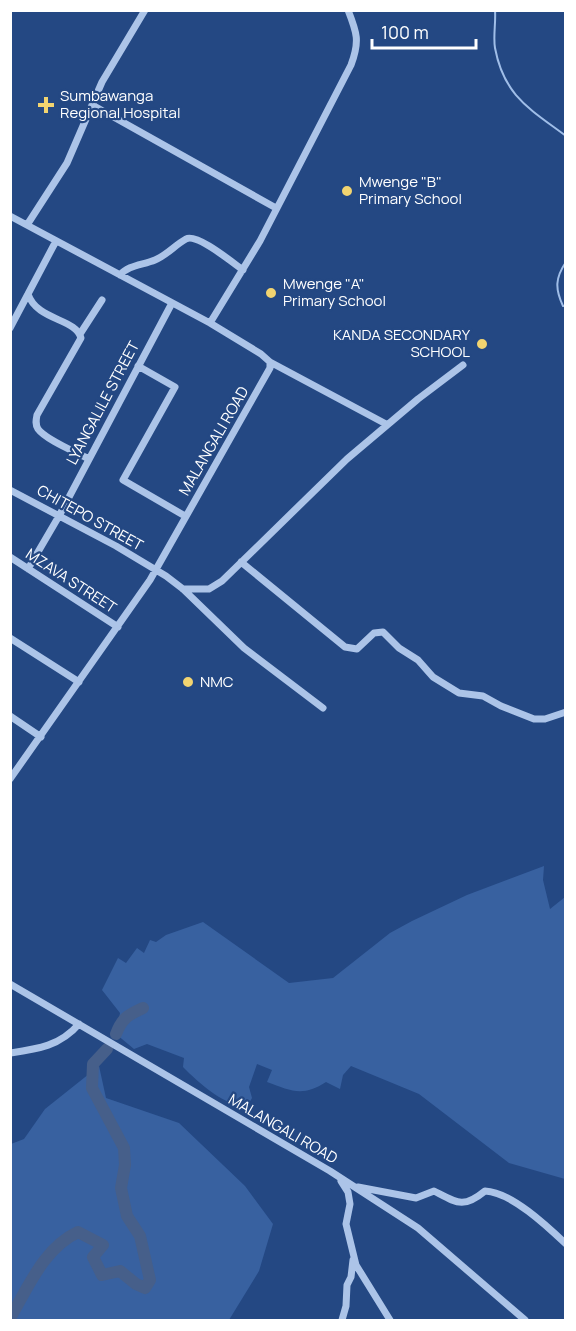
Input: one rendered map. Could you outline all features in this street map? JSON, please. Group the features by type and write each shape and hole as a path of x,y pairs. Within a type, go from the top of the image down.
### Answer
{"street":[{"path":"27,225 67,163 94,106 102,82 145,10"},
{"path":"210,323 243,270 351,64 358,48 357,34 348,10"},
{"path":"94,106 276,208"},
{"path":"10,216 210,323 261,354 270,362 386,424"},
{"path":"120,275 128,268 165,255 192,237 243,270"},
{"path":"10,328 56,241"},
{"path":"28,294 35,307 76,329 80,334"},
{"path":"89,459 45,435 36,424 37,414 78,345 80,334 102,300"},
{"name":"LYANGALILE STREET","path":"28,569 59,516 172,303"},
{"name":"MALANGALI ROAD","path":"10,779 118,627 155,569 266,379 270,362"},
{"path":"183,589 209,589 222,581 325,479 386,424 463,365"},
{"path":"138,366 175,387 123,480 185,516"},
{"name":"CHITEPO STREET","path":"10,490 155,569 183,589 244,648 323,708"},
{"name":"MZAVA STREET","path":"10,557 118,627"},
{"path":"241,562 345,647 357,649 374,633 383,632 399,648 418,660 433,677 459,693 483,696 534,719 545,719 566,712"},
{"path":"10,638 79,682"},
{"path":"10,717 41,737"},
{"name":"MALANGALI ROAD","path":"10,984 330,1170 418,1228 525,1320"},
{"path":"10,1053 49,1046 68,1036 79,1024"},
{"path":"330,1170 343,1183 348,1192 350,1204 346,1224 358,1272 390,1320"},
{"path":"352,1186 416,1198 434,1191 459,1203 471,1202 485,1191 490,1191 533,1215 566,1244"},
{"path":"342,1320 354,1254"}],"shaded area":[{"path":"544,866 543,880 550,909 565,897 565,1179 509,1163 419,1094 351,1066 343,1075 340,1089 326,1082 310,1090 297,1091 267,1082 272,1070 257,1064 249,1087 252,1098 244,1107 219,1097 203,1086 183,1067 184,1058 147,1044 134,1049 116,1034 120,1013 102,990 118,958 126,963 137,948 144,953 150,940 156,942 166,935 203,922 289,983 333,978 390,933 412,921 467,895"},
{"path":"99,1066 106,1098 179,1123 245,1186 273,1224 259,1271 229,1320 11,1320 11,1144 24,1139 45,1109"}],"waterway":[{"path":"495,10 495,48 505,78 520,100 566,136"},
{"path":"566,262 557,284 560,300 563,306 566,306"},
{"path":"116,1034 126,1018 143,1008"},
{"path":"10,1318 38,1269 56,1248 78,1232 103,1245 93,1257 102,1275 120,1271 145,1288 150,1280 140,1236 127,1216 121,1188 125,1165 124,1148 92,1088 93,1064 107,1049"}],"place":[{"name":"Sumbawanga Regional Hospital","path":"46,105"},
{"name":"Mwenge \"B\" Primary School","path":"347,191"},
{"name":"Mwenge \"A\" Primary School","path":"271,293"},
{"name":"KANDA SECONDARY SCHOOL","path":"482,344"},
{"name":"NMC","path":"188,682"}]}
